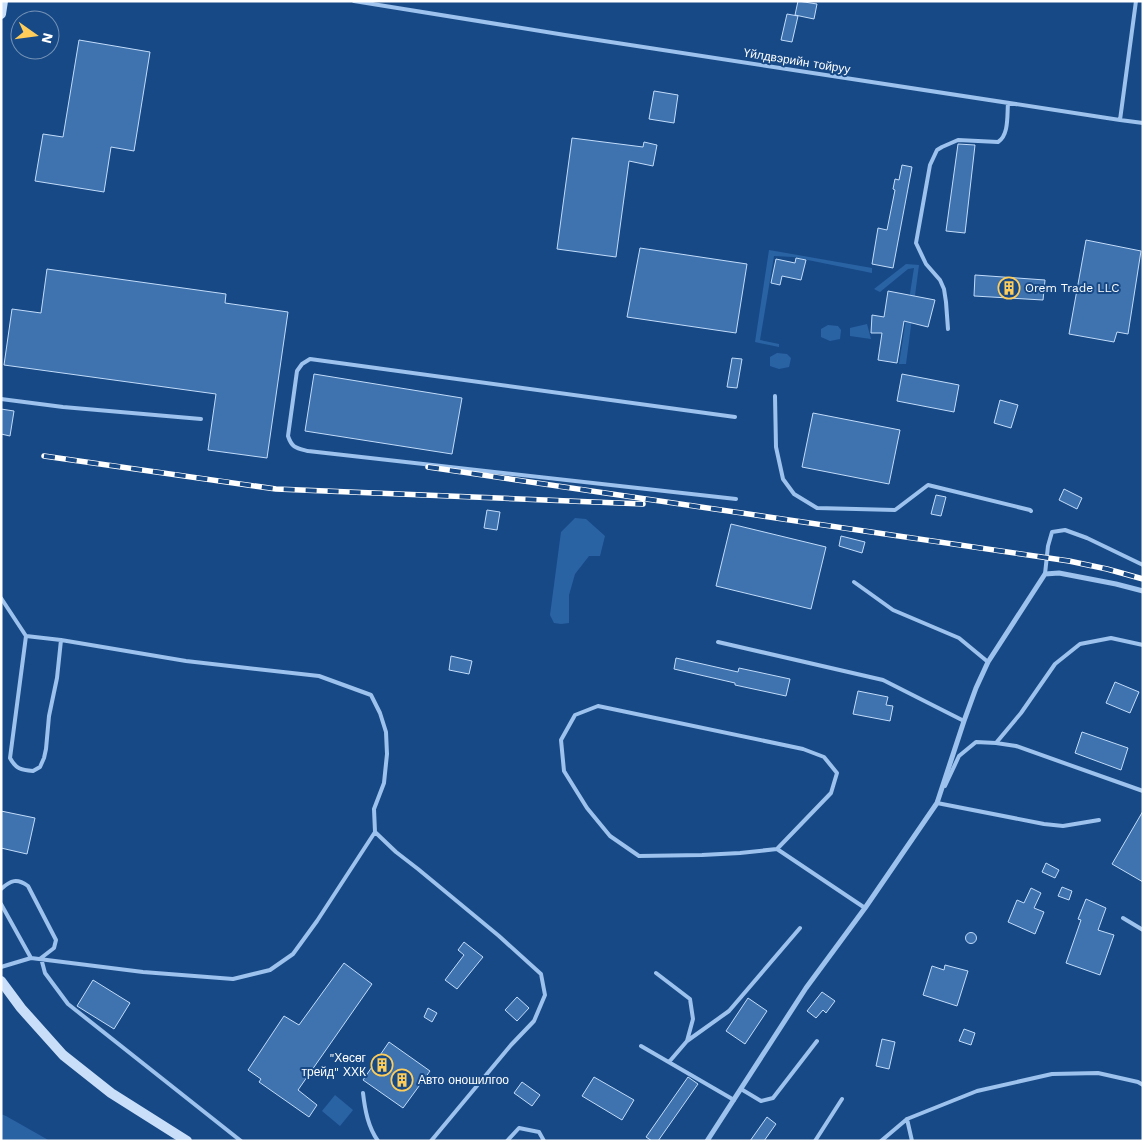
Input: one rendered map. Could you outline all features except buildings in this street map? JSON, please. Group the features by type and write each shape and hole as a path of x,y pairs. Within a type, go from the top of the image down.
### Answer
{"main road":[{"path":"1,14 3,1"},
{"path":"1,981 21,1008 63,1055 111,1093 188,1141"}],"street":[{"path":"707,1141 806,988 865,908 937,803 964,721 988,662 1045,574 1058,573 1143,591"}],"lane":[{"name":"Үйлдвэрийн тойруу","path":"354,1 1143,124"},
{"path":"1120,120 1136,1"},
{"path":"948,330 944,289 940,280 926,264 916,243 930,165 937,150 958,140 998,142 1001,140 1006,129 1008,103"},
{"path":"735,417 310,359 302,364 296,372 288,436 290,444 308,451 736,499"},
{"path":"775,396 776,447 783,479 794,494 817,508 895,510 928,486 1031,511"},
{"path":"1,400 201,419"},
{"path":"1045,574 1048,546 1052,532 1065,530 1087,538 1143,565"},
{"path":"854,582 893,610 959,638 988,662"},
{"path":"1,598 26,636 10,758 14,765 23,770 33,771 40,766 44,758 61,640"},
{"path":"1,967 31,958 41,958 143,972 234,979 270,970 293,954 317,921 375,832 374,809 384,783 387,754 386,732 380,713 371,695 319,676 186,661 26,636"},
{"path":"996,743 1021,713 1055,664 1080,644 1110,638 1143,644"},
{"path":"718,642 883,680 964,721"},
{"path":"777,849 831,793 837,773 824,757 803,749 598,706 576,715 561,740 564,771 588,808 610,836 640,856 702,855 777,849 865,908"},
{"path":"1099,820 1063,826 937,803 959,756 976,742 1016,746 1143,792"},
{"path":"375,832 396,852 499,936 541,974 545,995 534,1021 511,1045 431,1141"},
{"path":"1,889 16,880 28,886 56,940 54,948 41,958"},
{"path":"1,904 31,958"},
{"path":"1124,918 1143,930"},
{"path":"669,1062 687,1041 729,1011 800,928"},
{"path":"41,958 45,973 68,1004 241,1141"},
{"path":"656,973 690,999 693,1019 687,1041"},
{"path":"740,1089 761,1101 772,1098 817,1041"},
{"path":"641,1046 734,1100"},
{"path":"881,1141 907,1119 977,1091 1052,1074 1098,1072 1143,1085"},
{"path":"363,1093 365,1112 378,1141"},
{"path":"815,1141 842,1099"},
{"path":"907,1119 912,1141"},
{"path":"507,1141 519,1128 539,1132 544,1141"}],"shaded area":[{"path":"769,250 872,268 872,273 793,257 774,256 760,340 779,344 779,347 755,342"},
{"path":"906,264 919,265 906,364 899,364 914,268 908,269 880,292 874,289"},
{"path":"867,324 871,339 850,336 850,328"},
{"path":"828,325 838,326 841,330 840,339 830,341 821,337 821,329"},
{"path":"777,353 787,354 791,358 789,367 779,369 770,366 770,357"},
{"path":"575,518 586,519 605,536 600,556 589,556 575,574 569,595 569,623 554,623 550,615 561,532"},
{"path":"335,1095 353,1110 340,1126 322,1111"},
{"path":"1,1114 6,1116 50,1141 1,1141"}],"railway":[{"path":"44,456 276,489 643,504"},
{"path":"428,467 1069,561 1143,579"}],"place":[{"name":"Orem Trade LLC","path":"1009,288"},
{"name":"\"Хөсөг трейд\" ХХК","path":"382,1065"},
{"name":"Авто оношилгоо","path":"402,1080"}]}
